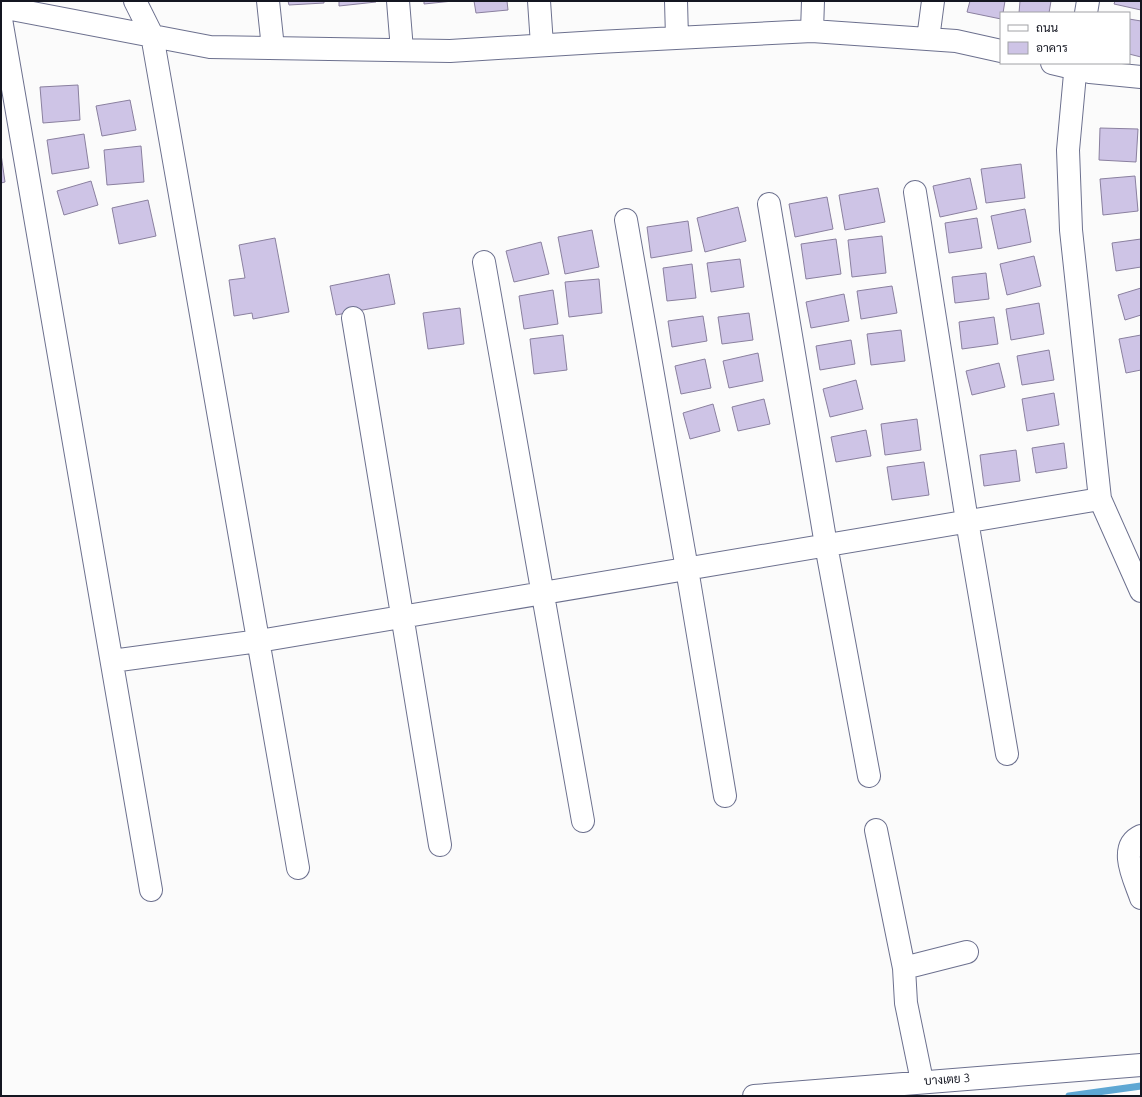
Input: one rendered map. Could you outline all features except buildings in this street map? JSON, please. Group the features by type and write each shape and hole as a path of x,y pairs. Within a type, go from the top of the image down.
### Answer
{"street":[{"path":"135,1 152,35 298,868"},
{"path":"268,1 273,48"},
{"path":"398,1 402,50"},
{"path":"539,1 542,45"},
{"path":"676,1 677,38"},
{"path":"812,31 813,1"},
{"path":"928,39 933,1"},
{"path":"1086,12 1088,1"},
{"path":"1,7 210,47 450,51 812,31 956,41 1000,51"},
{"path":"1,19 151,890"},
{"path":"1060,64 1076,66 1090,72 1141,77"},
{"path":"1076,66 1068,150 1071,230 1100,499 1141,591"},
{"path":"915,192 967,521 1007,754"},
{"path":"769,204 826,545 869,776"},
{"path":"626,220 688,569 725,796"},
{"path":"484,262 583,822"},
{"path":"354,318 440,845"},
{"path":"112,661 259,641 1100,499"},
{"path":"876,830 904,968 906,1003 922,1081"},
{"path":"1141,836 1133,842 1128,857 1141,898"},
{"path":"904,968 967,952"},
{"name":"บางเตย 3","path":"754,1096 1141,1064"}],"waterway":[{"path":"1069,1096 1141,1086"}]}
